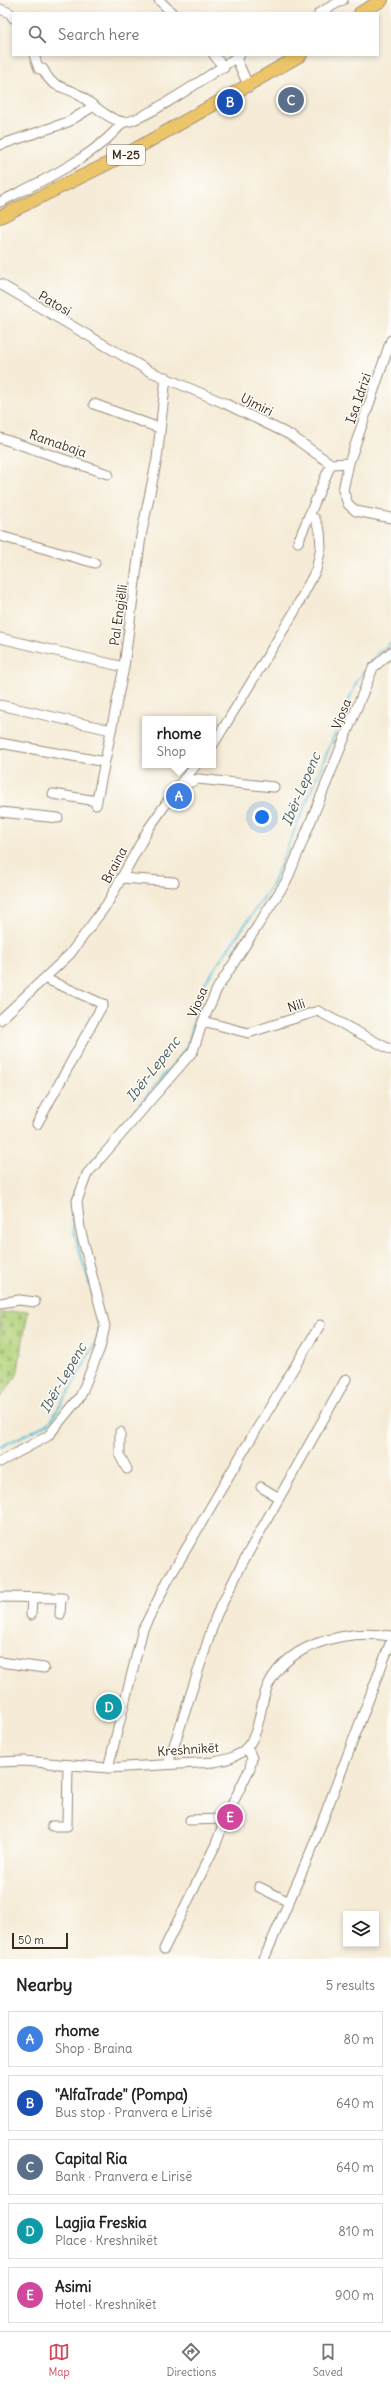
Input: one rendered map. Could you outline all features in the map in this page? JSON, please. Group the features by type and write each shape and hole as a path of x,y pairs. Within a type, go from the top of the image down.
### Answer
{"main road":[{"path":"362,12 382,0"},
{"path":"370,12 390,0"},
{"name":"M-25","path":"0,217 118,159 248,84 292,56"},
{"name":"M-25","path":"0,212 127,149 299,56"}],"street":[{"path":"159,0 171,12"},
{"path":"321,12 343,0"},
{"path":"34,56 39,69 43,69 52,82 78,94 94,106 123,122 130,121 151,111 224,68 238,56 248,84"},
{"path":"215,56 224,68"},
{"path":"0,145 68,122 94,106"},
{"path":"0,202 110,138 123,122"},
{"name":"Patosi","path":"0,284 149,371 166,377"},
{"name":"Isa Idrizi","path":"349,464 391,340"},
{"name":"Pal Engjëlli","path":"53,794 96,803 124,667 141,536 157,459 159,428 166,377"},
{"name":"Ujmiri","path":"166,377 290,435 331,464"},
{"path":"94,404 159,428"},
{"name":"Ramabaja","path":"0,438 108,474"},
{"path":"298,542 331,464 349,464 343,490 348,504 356,511 391,518"},
{"path":"216,740 293,614 316,570 321,548 320,531 315,519 310,515"},
{"path":"0,536 95,563"},
{"path":"0,638 124,667"},
{"name":"Vjosa","path":"0,1462 48,1436 80,1397 100,1348 105,1326 80,1228 77,1201 87,1174 193,1051 202,1021 216,989 287,880 373,668 391,652"},
{"path":"0,705 111,730"},
{"path":"0,742 100,761"},
{"path":"177,788 194,768"},
{"name":"Braina","path":"0,1020 46,979 70,954 107,904 149,828 177,788 198,778 274,787"},
{"path":"0,812 58,818"},
{"path":"122,878 174,882"},
{"path":"37,1124 103,1004 46,979"},
{"name":"Nili","path":"202,1021 248,1033 318,1011 391,1050"},
{"path":"0,1303 19,1300 35,1302"},
{"path":"108,1768 143,1629 200,1525 320,1325"},
{"path":"168,1764 216,1616 243,1562 346,1380"},
{"path":"120,1432 120,1456 127,1469"},
{"path":"261,1487 279,1498"},
{"path":"0,1597 62,1598 60,1615"},
{"path":"31,1615 32,1598"},
{"path":"164,1950 216,1844 225,1819 250,1768 252,1758 247,1747 252,1738 269,1682 274,1672 286,1659 305,1648 338,1638 369,1634 391,1636"},
{"path":"264,1959 311,1850 391,1641"},
{"path":"0,1662 44,1668"},
{"name":"Kreshnikët","path":"0,1762 24,1761 108,1768 214,1762 229,1759 247,1747"},
{"path":"52,1826 66,1826 62,1808 68,1765"},
{"path":"190,1820 225,1819"},
{"path":"259,1887 289,1902"}],"green space":[{"path":"28,1311 17,1375 0,1398 0,1313"}],"waterway":[{"name":"Ibër-Lepenc","path":"83,1173 187,1047 204,984 271,887 357,681 376,655 391,643"},
{"name":"Ibër-Lepenc","path":"80,1179 72,1200 74,1232 93,1296"},
{"name":"Ibër-Lepenc","path":"0,1447 49,1423 73,1385 99,1335 97,1310"}],"place":[{"name":"Capital Ria","path":"291,100"},
{"name":"\"AlfaTrade\" (Pompa)","path":"230,102"},
{"name":"rhome","path":"179,796"},
{"name":"Lagjia Freskia","path":"109,1707"},
{"name":"Asimi","path":"230,1817"}]}
